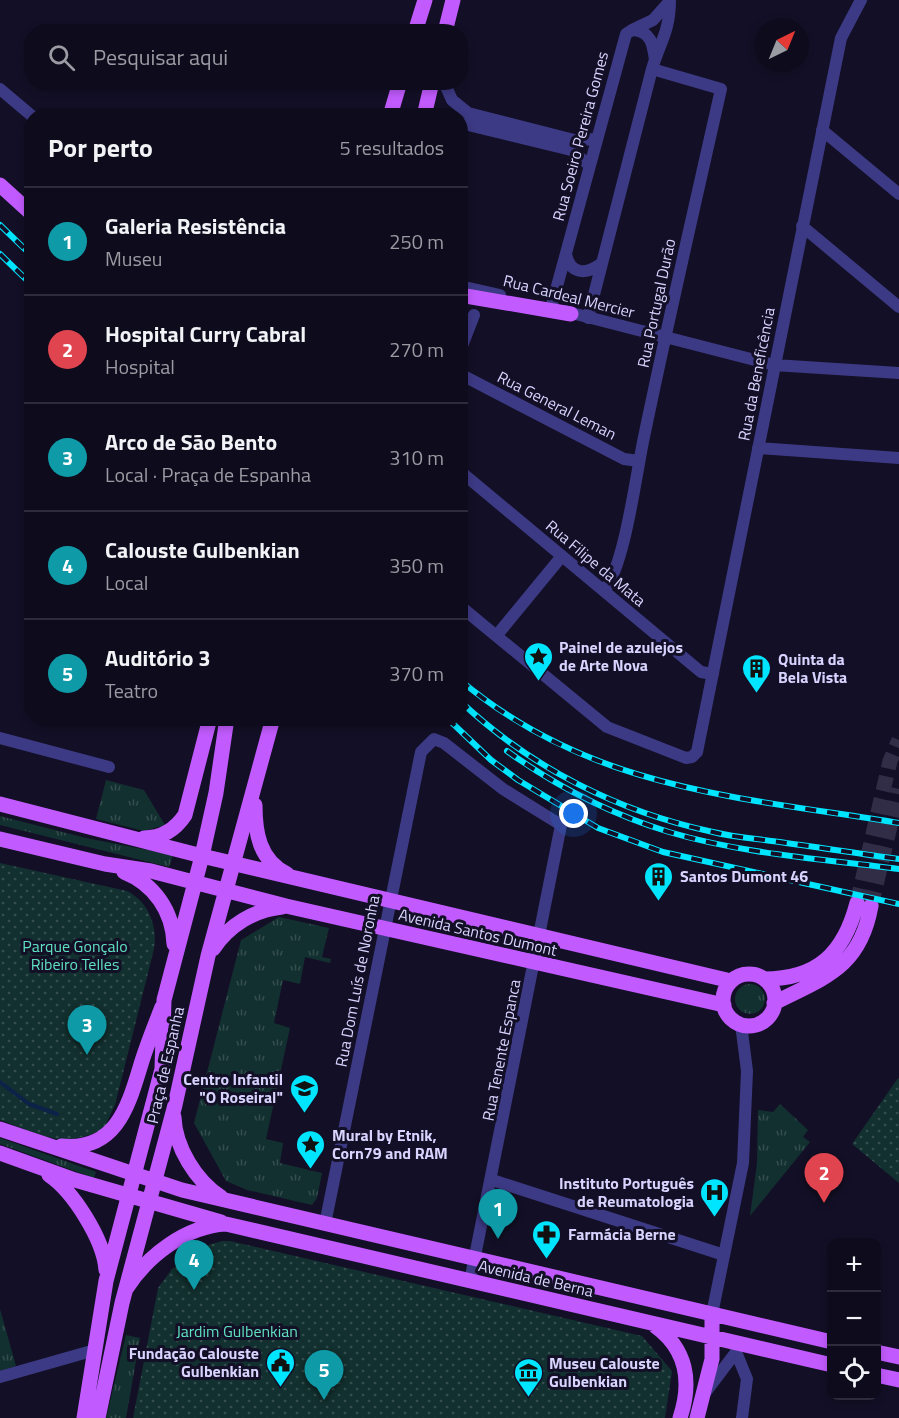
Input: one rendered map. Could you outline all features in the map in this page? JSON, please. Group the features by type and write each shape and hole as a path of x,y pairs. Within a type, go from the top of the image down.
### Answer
{"main road":[{"path":"418,24 425,0"},
{"path":"447,24 453,0"},
{"path":"392,108 398,90"},
{"path":"426,108 430,90"},
{"path":"0,185 24,207"},
{"path":"468,293 572,314"},
{"path":"129,838 159,837 182,819 208,726"},
{"name":"Praça de Espanha","path":"106,1281 162,1069 164,1000 216,794 226,726"},
{"path":"255,793 271,726"},
{"name":"Praça de Espanha","path":"98,1418 126,1289 175,1105 208,956 255,793"},
{"name":"Avenida Santos Dumont","path":"255,793 255,829 260,844 273,864 293,877"},
{"path":"0,804 233,864"},
{"path":"0,839 105,864 151,871 226,890"},
{"path":"105,864 139,879 151,888 171,920 174,957"},
{"name":"Avenida Santos Dumont","path":"233,864 731,981"},
{"name":"Avenida Santos Dumont","path":"226,890 385,929 724,1005"},
{"path":"864,904 864,934 843,965 826,978 774,1003 766,1018 750,1025 733,1020 724,1005 723,996 731,981 747,974 764,979 796,976 827,959 844,939 864,904"},
{"name":"Praça de Espanha","path":"208,956 228,930 265,910 286,906"},
{"path":"764,979 771,986 774,1003"},
{"path":"34,1141 62,1146 79,1146 101,1137 117,1125 128,1106 164,1000"},
{"path":"175,1105 176,1135 201,1179 214,1192 237,1204"},
{"path":"0,1129 134,1175 237,1204"},
{"path":"0,1153 232,1226"},
{"path":"19,1160 43,1172 67,1190 99,1243 104,1257 106,1281 84,1418"},
{"name":"Avenida de Berna","path":"237,1204 827,1341"},
{"path":"126,1289 151,1258 187,1235 207,1226 232,1226"},
{"name":"Avenida de Berna","path":"232,1226 712,1337 737,1347 827,1364"},
{"path":"697,1418 712,1359 712,1314"},
{"path":"650,1323 668,1335 682,1359 687,1385 680,1418"},
{"path":"881,1353 899,1357"},
{"path":"881,1376 899,1380"}],"street":[{"name":"Rua Soeiro Pereira Gomes","path":"551,308 622,39 632,30 653,20 670,0"},
{"name":"Rua Soeiro Pereira Gomes","path":"588,318 653,64 662,48 671,15 670,0"},
{"name":"Rua da Beneficência","path":"497,636 607,728 681,757 692,757 699,749 842,33 861,0"},
{"path":"632,30 646,33 652,41 653,64"},
{"name":"Rua Portugal Durão","path":"604,591 613,580 721,89 653,64"},
{"path":"0,89 24,109"},
{"path":"448,90 452,100 463,108"},
{"path":"468,112 574,140 596,139"},
{"path":"468,125 571,150 590,165"},
{"path":"822,130 899,194"},
{"path":"802,225 899,307"},
{"path":"566,254 571,267 576,271 589,272 602,263"},
{"name":"Rua Cardeal Mercier","path":"468,293 551,308 774,365 899,373"},
{"path":"468,330 474,315"},
{"name":"Rua General Leman","path":"468,378 624,459 639,461"},
{"path":"758,448 899,458"},
{"name":"Rua Filipe da Mata","path":"468,478 700,672 713,674"},
{"path":"468,612 497,636 562,556"},
{"path":"0,738 109,767"},
{"name":"Rua Dom Luís de Noronha","path":"326,1224 420,752 434,739 444,743 503,789 561,825"},
{"name":"Rua Tenente Espanca","path":"470,1281 492,1180 561,825"},
{"path":"712,1314 743,1164 747,1071 741,1024"},
{"path":"492,1180 724,1255"},
{"path":"704,1394 737,1347"},
{"path":"737,1347 747,1379 742,1418"},
{"path":"0,1377 95,1350"}],"green space":[{"path":"106,780 144,790 165,825 144,831 96,819"},
{"path":"0,816 86,838 173,855 169,867 0,825"},
{"name":"Parque Gonçalo Ribeiro Telles","path":"0,863 127,891 146,908 153,924 154,949 115,1105 107,1122 108,1127 92,1134 78,1138 54,1138 0,1120"},
{"path":"279,917 329,928 322,957 331,959 330,963 305,957 300,984 283,980 274,1023 290,1028 266,1139 283,1143 280,1163 322,1173 317,1198 312,1205 247,1190 226,1181 194,1123 241,940"},
{"path":"750,984 756,985 764,993 764,1005 756,1013 750,1014 744,1013 736,1005 735,999 736,993 744,985"},
{"path":"899,1079 899,1183 852,1144"},
{"path":"780,1104 808,1130 803,1137 810,1142 750,1216 757,1163 758,1110 773,1112"},
{"path":"0,1138 96,1172 94,1178 0,1144"},
{"name":"Jardim Gulbenkian","path":"222,1241 642,1336 672,1371 665,1418 133,1418 158,1288 172,1269 205,1246"},
{"path":"0,1309 16,1366 0,1371"},
{"path":"126,1335 140,1338 126,1418 106,1418"}],"waterway":[{"path":"0,1082 29,1104 57,1114"}],"tunnel":[{"path":"857,903 890,761 899,740"},
{"path":"871,906 899,789"}],"railway":[{"path":"0,225 24,248"},
{"path":"0,254 24,277"},
{"path":"468,686 510,717 561,745 614,767 669,783 724,795 899,823"},
{"path":"468,708 516,747 546,767 644,813 722,834 899,859"},
{"path":"455,726 491,760 518,780 598,828 663,852 899,904"},
{"path":"507,751 584,798 626,817 669,832 754,851 899,869"}],"place":[{"name":"Painel de azulejos de Arte Nova","path":"538,682"},
{"name":"Quinta da Bela Vista","path":"757,694"},
{"name":"Santos Dumont 46","path":"659,902"},
{"name":"Arco de São Bento","path":"87,1055"},
{"name":"Centro Infantil \"O Roseiral\"","path":"304,1114"},
{"name":"Mural by Etnik, Corn79 and RAM","path":"311,1170"},
{"name":"Hospital Curry Cabral","path":"824,1203"},
{"name":"Instituto Português de Reumatologia","path":"715,1218"},
{"name":"Galeria Resistência","path":"498,1239"},
{"name":"Farmácia Berne","path":"547,1260"},
{"name":"Calouste Gulbenkian","path":"194,1290"},
{"name":"Fundação Calouste Gulbenkian","path":"280,1388"},
{"name":"Museu Calouste Gulbenkian","path":"528,1398"},
{"name":"Auditório 3","path":"324,1400"}]}
